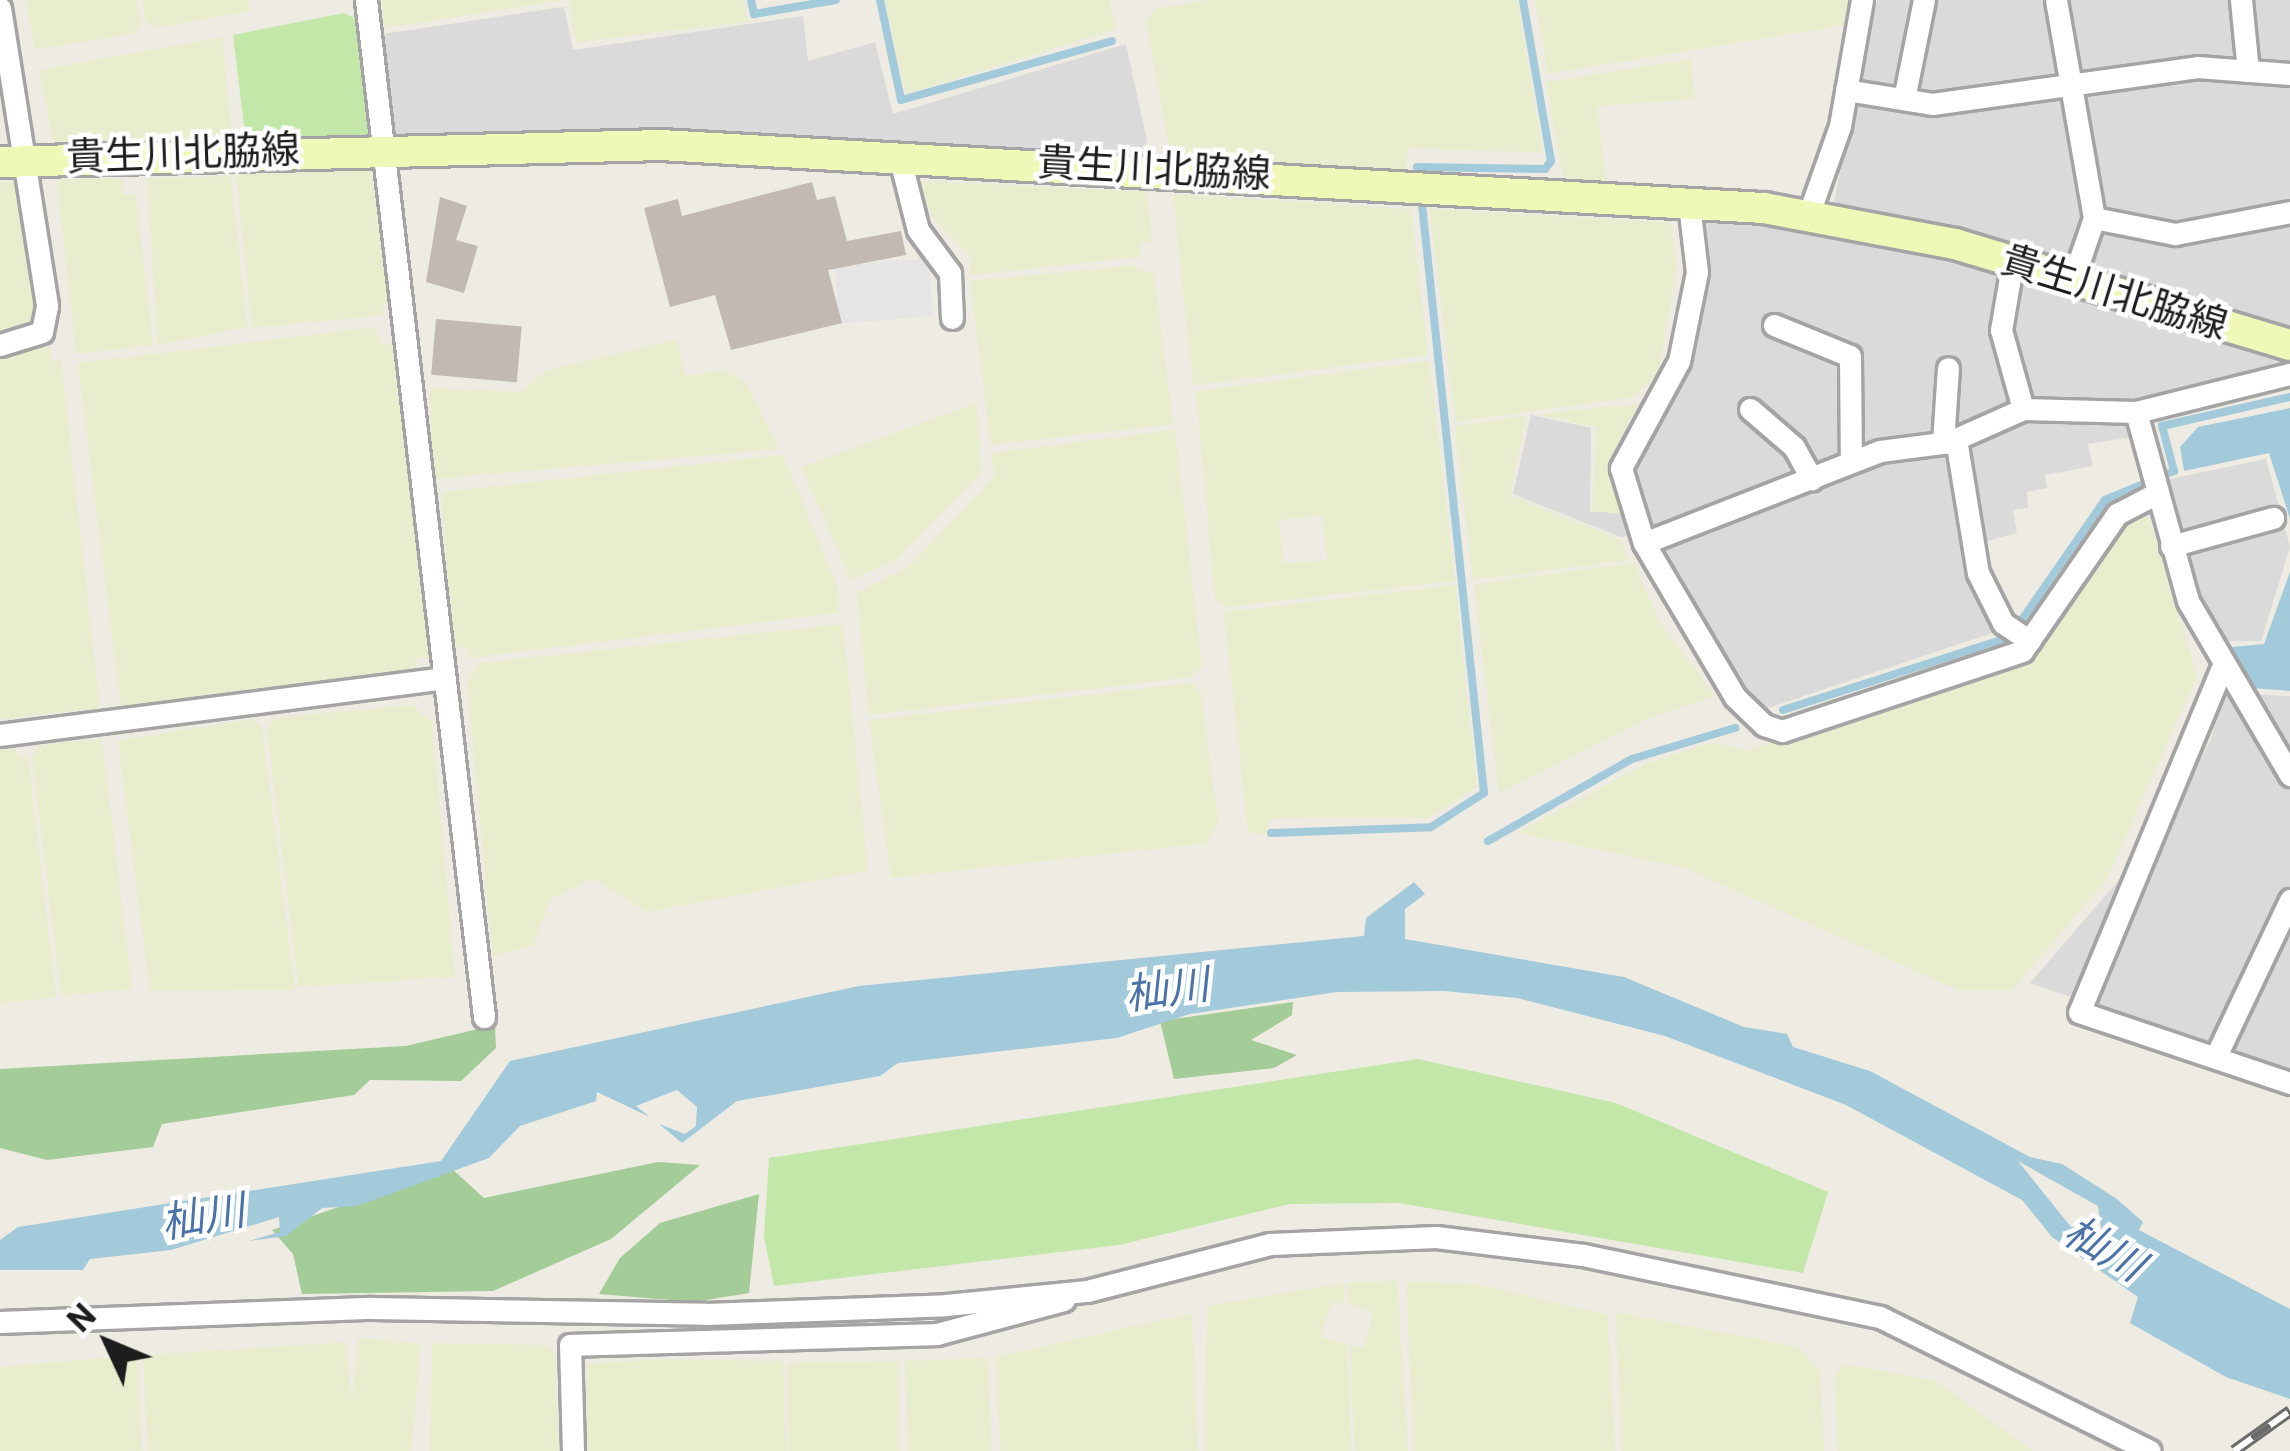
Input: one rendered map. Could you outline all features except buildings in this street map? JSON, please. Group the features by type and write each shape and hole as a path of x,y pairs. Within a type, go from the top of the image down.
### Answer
{"main road":[{"name":"貴生川北脇線","path":"14,162 383,147 899,155 1689,204 1808,216 2013,260 2290,345"}],"street":[{"path":"366,0 484,1017"},
{"path":"1808,216 1846,90 1862,0"},
{"path":"1904,100 1924,0"},
{"path":"2056,0 2094,218 2073,279"},
{"path":"2241,0 2248,71"},
{"path":"0,8 14,162 46,324 24,342 0,345"},
{"path":"1846,90 1904,100 2197,67 2290,74"},
{"path":"899,155 918,230 950,273 952,318"},
{"path":"1689,204 1697,272 1679,362 1621,468 1644,543 1745,711 1782,730 2030,641 2117,514 2153,482"},
{"path":"2094,218 2175,234 2290,212"},
{"path":"2013,260 2001,330 2023,410"},
{"path":"1774,325 1850,356 1851,462"},
{"path":"1948,368 1950,441 1978,573 2003,622 2030,641"},
{"path":"1644,543 1851,462 1950,441 2023,410 2137,412 2290,374"},
{"path":"1750,409 1794,447 1811,479"},
{"path":"2137,412 2171,547 2221,670 2290,775"},
{"path":"2171,547 2273,518"},
{"path":"2221,670 2078,1012 2290,1083"},
{"path":"0,736 444,678"},
{"path":"2216,1056 2290,900"},
{"path":"573,1451 570,1345 937,1334 1027,1316 1087,1291 1270,1244 1357,1237 1583,1255 1880,1317 2150,1451"},
{"path":"0,1322 372,1308 706,1314 1087,1291"}],"shaded area":[{"path":"1877,0 2290,0 2290,334 1832,210"},
{"path":"564,7 573,50 803,16 808,61 875,42 893,114 1126,44 1147,141 1138,159 704,134 393,134 383,34"},
{"path":"1703,215 1925,250 2278,352 2286,367 2153,398 2132,437 2088,444 2093,466 2045,475 2047,488 2027,492 2028,508 2013,510 2017,533 1977,544 2004,629 1762,710 1669,572 1656,533 1621,537 1513,494 1531,415 1591,428 1590,512 1643,510 1632,465 1638,443 1695,355 1710,275"},
{"path":"928,258 933,316 839,324 834,266"},
{"path":"2266,459 2290,547 2261,641 2215,641 2193,596 2165,480"},
{"path":"2223,693 2290,696 2290,1071 2030,983 2118,881 2142,871 2211,739"}],"green space":[{"path":"26,0 137,0 141,23 135,34 35,49"},
{"path":"142,0 248,0 250,11 158,28 146,22"},
{"path":"382,0 564,0 385,28"},
{"path":"569,0 744,0 748,22 576,42"},
{"path":"884,0 1109,0 1117,29 906,94"},
{"path":"1207,0 1517,0 1543,153 1408,148 1405,170 1171,157 1146,21 1156,9"},
{"path":"1535,0 1849,0 1845,25 1548,74"},
{"path":"344,13 359,20 371,139 246,142 233,35"},
{"path":"222,37 232,139 54,144 39,70"},
{"path":"1691,59 1695,99 1597,106 1606,183 1563,177 1546,82"},
{"path":"371,171 392,302 382,304 384,315 252,328 236,173"},
{"path":"231,176 247,327 158,345 147,179"},
{"path":"122,178 123,195 136,195 153,345 76,354 57,180"},
{"path":"24,181 38,323 0,334 0,183"},
{"path":"920,181 1147,192 1152,242 1140,242 1140,257 970,275 971,257 932,217"},
{"path":"1173,194 1411,209 1428,355 1193,385"},
{"path":"1430,209 1672,223 1677,267 1658,373 1634,397 1455,422"},
{"path":"1130,266 1154,274 1173,424 991,445 970,281"},
{"path":"376,327 381,345 395,344 432,658 415,659 416,672 121,708 78,363"},
{"path":"677,339 686,376 722,370 745,381 780,449 433,479 430,388 521,392 545,371"},
{"path":"50,346 51,361 61,360 100,708 0,719 0,353"},
{"path":"1429,361 1455,581 1226,607 1215,600 1196,391","holes":["1322,515 1327,560 1283,564 1279,520"]},
{"path":"977,403 981,473 897,559 851,580 801,467"},
{"path":"1638,404 1608,464 1620,514 1592,511 1597,427 1536,414"},
{"path":"1526,416 1510,496 1621,540 1629,560 1473,580 1455,426"},
{"path":"1175,430 1202,667 1192,677 869,715 857,593 909,566 995,476 991,453"},
{"path":"783,455 838,588 838,613 469,658 467,647 453,648 441,492"},
{"path":"2149,517 2197,676 2107,879 2012,990 1958,990 1682,867 1517,833 1645,764 1713,742 1748,750 2027,663 2124,526"},
{"path":"1634,563 1660,622 1715,696 1645,720 1499,793 1474,584"},
{"path":"1455,585 1477,787 1428,818 1270,819 1267,835 1248,832 1224,612"},
{"path":"843,624 868,871 647,912 593,879 551,899 533,945 493,957 467,681 480,663"},
{"path":"1191,683 1201,693 1218,821 1208,843 891,878 869,720"},
{"path":"412,705 432,722 455,977 299,987 267,729 275,718"},
{"path":"252,719 262,727 295,990 150,991 118,741"},
{"path":"102,739 132,989 61,996 32,756 40,745"},
{"path":"16,747 18,758 28,756 56,997 0,1004 0,749"},
{"path":"1293,1002 1292,1015 1251,1040 1297,1055 1274,1068 1174,1079 1160,1021"},
{"path":"495,1025 496,1048 461,1081 370,1080 354,1095 162,1124 153,1147 47,1160 0,1148 0,1069 406,1046"},
{"path":"1418,1059 1616,1103 1828,1192 1803,1273 1399,1203 1290,1204 1119,1245 774,1286 764,1237 769,1158"},
{"path":"658,1162 700,1165 611,1239 493,1291 302,1294 293,1254 272,1230 451,1168 484,1198"},
{"path":"759,1194 749,1293 694,1302 599,1294 620,1258 660,1223"},
{"path":"1397,1281 1408,1451 1355,1451 1350,1345 1364,1348 1373,1312 1349,1305 1346,1283"},
{"path":"1406,1282 1477,1284 1608,1315 1615,1451 1414,1451"},
{"path":"1343,1283 1345,1304 1332,1301 1321,1337 1347,1344 1351,1451 1205,1451 1207,1306"},
{"path":"1616,1312 1798,1347 1820,1370 1824,1451 1622,1451"},
{"path":"1192,1313 1198,1451 1000,1451 996,1357"},
{"path":"358,1338 421,1343 411,1451 348,1451"},
{"path":"346,1342 356,1451 148,1451 143,1355"},
{"path":"432,1343 547,1345 555,1355 559,1451 430,1451"},
{"path":"137,1355 142,1451 0,1451 0,1367"},
{"path":"988,1358 991,1451 908,1451 905,1361"},
{"path":"663,1359 783,1361 786,1451 586,1451 587,1364"},
{"path":"898,1361 900,1451 789,1451 787,1363"},
{"path":"1846,1364 1936,1381 2033,1451 1838,1451 1835,1375"}],"water":[{"path":"2290,408 2290,519 2269,453 2184,471 2180,447 2198,427"},
{"path":"2290,572 2290,691 2251,688 2221,648 2264,644"},
{"name":"杣川","path":"1414,882 1425,894 1405,909 1405,939 1624,977 1744,1027 1787,1034 1793,1047 1870,1071 2030,1157 2062,1164 2117,1199 2143,1222 2139,1230 2290,1309 2290,1399 2226,1377 2130,1323 2138,1297 2052,1237 2022,1200 1846,1105 1665,1036 1517,998 1444,991 1337,992 1190,1014 1117,1038 898,1063 880,1076 737,1101 682,1143 659,1124 685,1134 696,1126 697,1107 677,1090 636,1106 650,1117 597,1092 596,1101 520,1126 489,1158 357,1206 322,1208 286,1236 249,1241 280,1232 279,1217 171,1250 90,1259 83,1270 0,1270 0,1240 18,1227 441,1161 510,1061 859,986 1364,936 1366,918","holes":["2018,1161 2098,1206 2101,1228 2071,1227"]}],"waterway":[{"path":"751,0 754,14 836,0"},
{"path":"880,0 901,100 1112,41"},
{"path":"1417,167 1545,169 1551,161 1523,0"},
{"path":"1271,833 1431,827 1484,793 1422,204"},
{"path":"1783,710 2010,637 2105,500 2174,471 2162,426 2290,397"},
{"path":"1488,841 1632,759 1735,728"}],"railway":[{"path":"2234,1451 2290,1411"}]}
